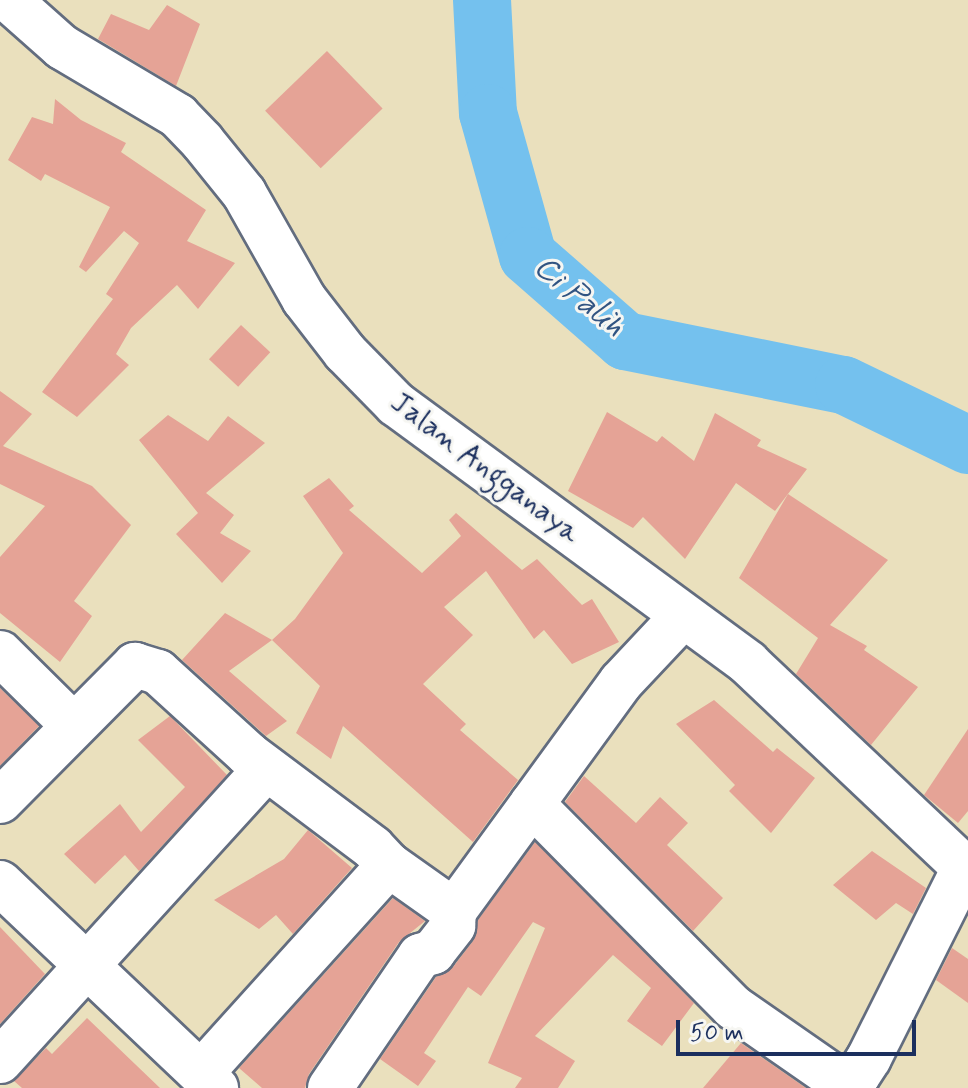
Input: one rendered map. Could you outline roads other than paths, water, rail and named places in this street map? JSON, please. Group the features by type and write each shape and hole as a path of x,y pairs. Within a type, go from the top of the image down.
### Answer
{"street":[{"name":"Jalan Angganaya","path":"9,0 62,47 178,116 202,141 244,193 304,299 345,352 396,404 785,693 966,869"},
{"path":"330,1088 420,956 433,952 453,926 454,911 621,682 682,617"},
{"path":"0,653 73,725"},
{"path":"0,801 135,665 158,672 266,769 373,848 389,865 454,911"},
{"path":"0,1061 89,967 266,769"},
{"path":"532,804 733,1007 835,1078 858,1075 869,1058 966,869"},
{"path":"0,883 209,1081 389,865"}],"waterway":[{"name":"Ci Palih","path":"482,0 488,113 528,256 625,341 844,385 968,445"}]}
